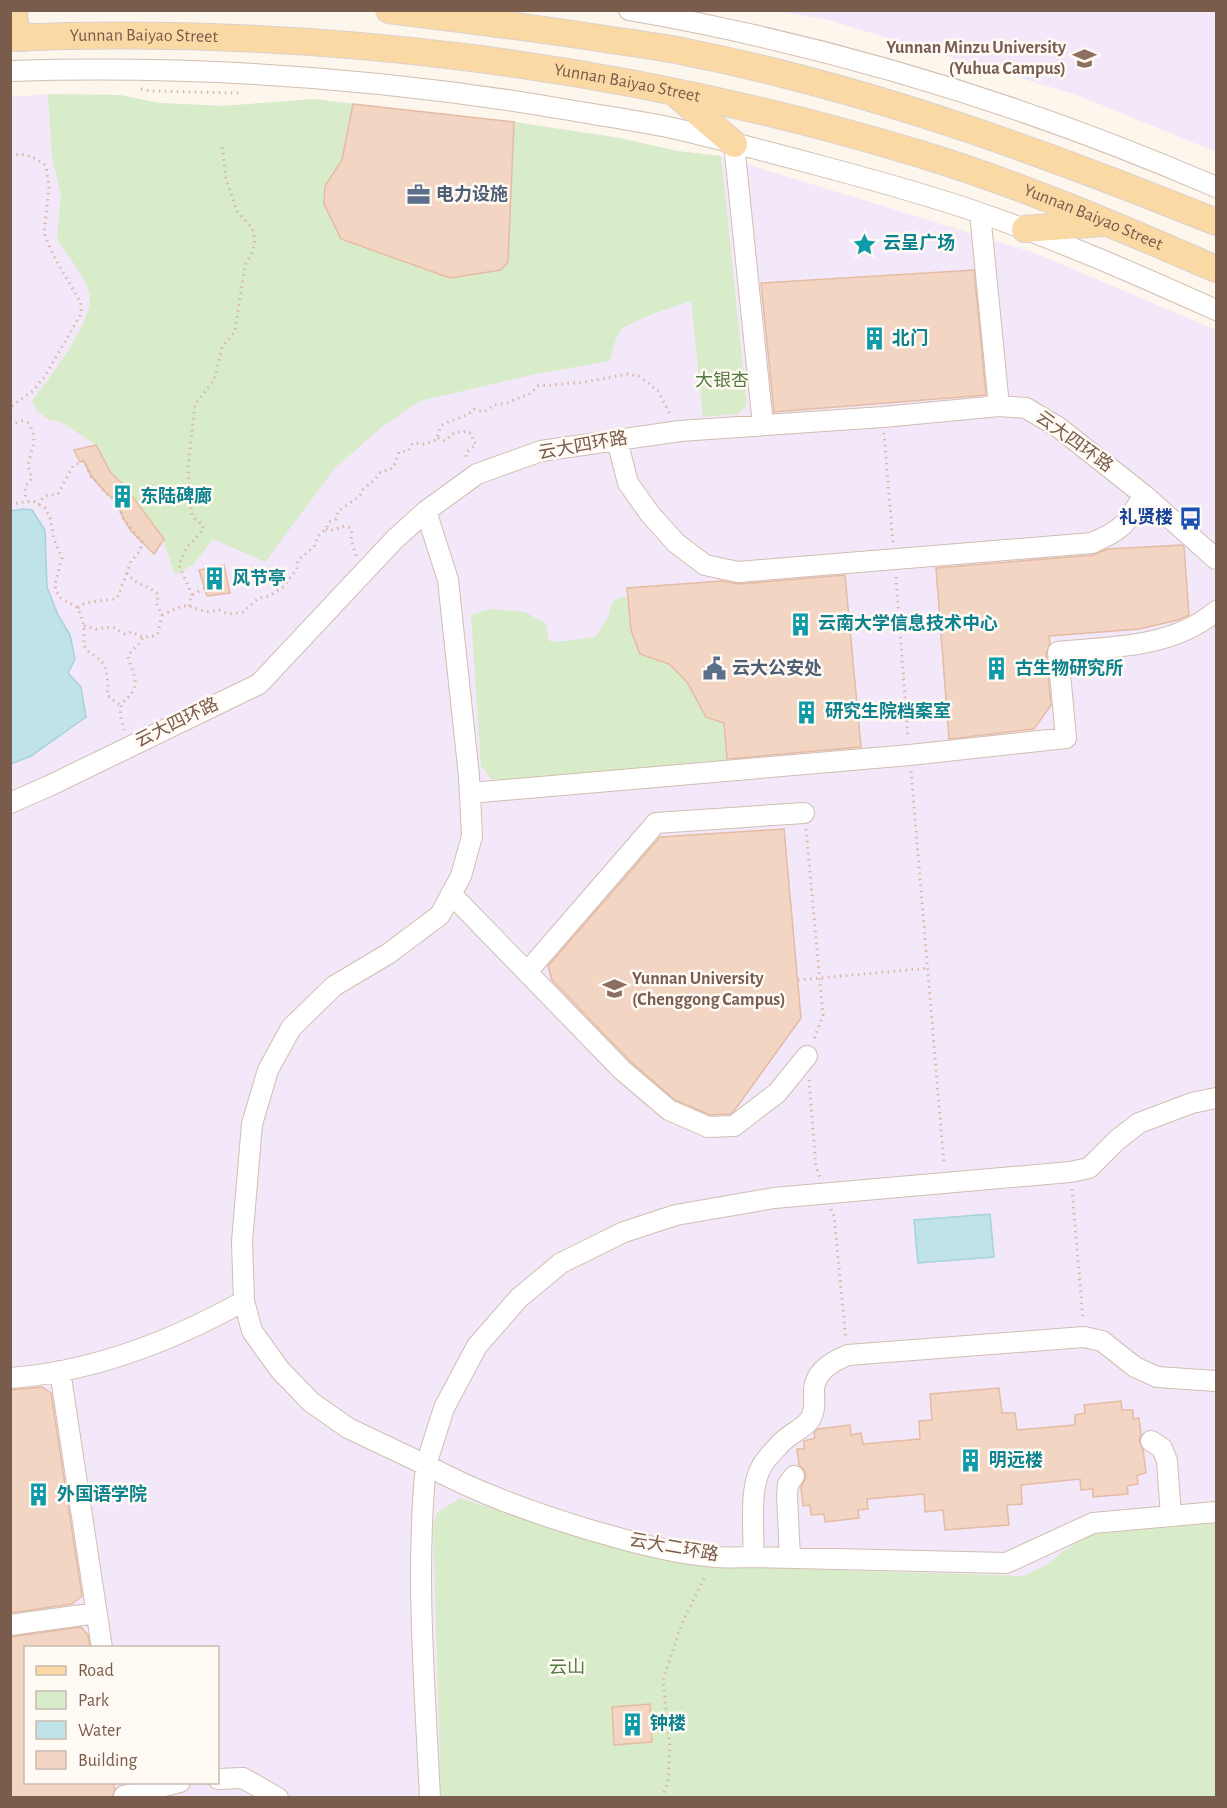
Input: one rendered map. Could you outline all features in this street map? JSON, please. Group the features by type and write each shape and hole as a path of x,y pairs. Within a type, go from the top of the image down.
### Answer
{"main road":[{"path":"15,10 13,17 17,38"},
{"path":"390,10 520,26 681,51 808,81 932,117 1049,156 1216,222"},
{"name":"Yunnan Baiyao Street","path":"17,38 234,38 366,45 516,64 674,92 798,119 922,155 1035,194 1216,269"},
{"path":"674,92 734,144"},
{"path":"1025,229 1109,223"}],"street":[{"path":"629,10 804,48 944,87 1061,126 1216,187"},
{"path":"10,71 234,72 362,81 522,102 666,127 915,192 980,213 1025,229 1216,310"},
{"path":"734,144 763,425"},
{"path":"980,213 999,406"},
{"name":"云大四环路","path":"10,803 259,684 395,539 426,511 477,474 541,451 680,431 883,417 999,406 1026,408 1058,428 1144,495 1216,559"},
{"path":"617,440 628,483 650,514 676,543 705,565 738,572 1092,543 1116,532 1128,520 1144,495"},
{"name":"云大二环路","path":"426,511 448,580 470,793 472,836 461,876 440,915 388,954 334,986 291,1028 268,1070 252,1124 242,1242 244,1302 252,1331 280,1370 311,1402 348,1428 464,1485 538,1514 663,1549 717,1557 1006,1563 1093,1523 1216,1512"},
{"path":"470,793 910,755 1066,738 1058,652 1137,645 1158,640 1199,624 1216,611"},
{"path":"527,972 656,823 804,813"},
{"path":"451,894 622,1070 669,1110 708,1127 734,1126 777,1093 807,1056"},
{"path":"430,1797 423,1646 422,1507 426,1465 444,1408 477,1346 519,1298 561,1263 624,1232 676,1215 774,1198 1070,1172 1089,1168 1139,1123 1192,1103 1216,1098"},
{"path":"10,1378 60,1371 108,1360 201,1325 244,1302"},
{"path":"753,1557 753,1493 761,1466 782,1442 808,1422 815,1408 814,1386 824,1368 848,1355 1084,1337 1102,1341 1135,1367 1157,1377 1216,1381"},
{"path":"60,1371 102,1646"},
{"path":"1151,1441 1162,1448 1167,1461 1171,1516"},
{"path":"790,1558 787,1495 788,1484 794,1476"},
{"path":"10,1625 97,1613"},
{"path":"219,1779 243,1778 278,1797"},
{"path":"123,1792 169,1784"}],"path":[{"path":"189,606 192,595 179,565 186,548 203,530 203,525 191,511 188,468 192,417 195,404 214,380 222,348 235,331 245,265 253,251 255,239 252,228 237,211 226,178 222,146"},
{"path":"10,155 19,154 36,158 46,166 49,187 44,232 53,255 81,303 81,314 45,376 34,390 10,407"},
{"path":"438,438 441,426 446,423 455,421 462,415 470,414 474,409 484,412 495,405 527,396 538,386 585,382 627,374 639,376 658,392 680,431"},
{"path":"883,417 945,1182"},
{"path":"10,425 22,421 28,423 34,435 33,453 28,466 32,478 25,487 26,501"},
{"path":"162,615 182,606 207,612 219,610 228,614 243,612 260,598 266,598 283,587 297,569 298,560 314,547 320,533 326,529 329,522 336,519 338,512 345,508 351,500 360,496 379,473 393,468 399,452 408,451 413,442 425,444 438,438 446,441 455,432 466,430 472,434 476,444 466,453 466,462 477,474"},
{"path":"39,505 46,494 58,494 73,466 84,461 92,476 117,502 123,518 142,542 140,551 131,561 117,598 107,602 82,604 78,608"},
{"path":"10,504 33,501 45,508 62,558 55,584 56,591 61,598 78,608 84,626 84,646 101,660 106,669 107,695 120,705"},
{"path":"326,529 329,531 345,526 351,528 351,540 356,556 359,562 368,569"},
{"path":"84,626 96,629 113,627 125,634 130,632 143,637 154,636 158,633 162,615 157,604 158,594 152,588 135,582 127,573"},
{"path":"192,595 205,588"},
{"path":"128,747 119,709 135,687 128,657 143,637"},
{"path":"804,813 823,1015"},
{"path":"798,980 929,968"},
{"path":"811,1106 816,1167"},
{"path":"1070,1172 1084,1337"},
{"path":"834,1216 848,1355"},
{"path":"662,1797 668,1782 670,1747 663,1680 681,1626 717,1557"}],"shaded area":[{"name":"Yunnan Minzu University (Yuhua Campus)","path":"779,11 1216,11 1216,152 1077,95 828,20"},
{"name":"Yunnan University (Chenggong Campus)","path":"48,94 120,95 159,103 223,106 314,99 514,122 620,138 677,151 721,156 1035,253 1216,330 1216,1797 11,1798 11,97"}],"green space":[{"name":"大银杏","path":"48,94 120,95 159,103 223,106 314,99 353,104 342,160 325,186 324,204 341,239 450,278 469,273 504,269 508,262 514,122 620,138 677,151 721,156 747,405 738,414 703,417 691,301 625,327 617,337 609,361 536,374 420,401 382,427 335,468 265,562 213,539 193,565 175,575 163,539 124,485 111,473 96,445 61,422 49,420 37,411 32,401 77,335 89,307 90,296 81,275 57,240 61,194 52,158"},
{"path":"620,597 627,597 631,630 640,654 669,664 687,682 706,717 724,723 727,761 510,781 491,779 481,766 471,615 489,609 525,612 546,624 549,641 566,641 595,637 608,618 611,604"},
{"name":"云山","path":"460,1498 644,1556 764,1568 1024,1576 1048,1564 1062,1552 1092,1534 1216,1523 1216,1797 441,1797 433,1525 437,1513"}],"water":[{"path":"32,510 45,530 47,587 58,615 70,635 75,659 68,673 81,687 86,717 31,756 11,764 11,511"},
{"path":"990,1214 994,1257 918,1263 914,1220"}],"building":[{"name":"电力设施","path":"353,104 514,122 508,262 501,270 450,278 341,239 324,204 325,186 342,160"},
{"name":"北门","path":"974,270 986,395 774,412 761,283"},
{"name":"东陆碑廊","path":"96,445 111,473 124,485 164,539 154,554 131,531 117,502 91,476 84,461 80,462 74,450"},
{"name":"古生物研究所","path":"1182,545 1189,615 1178,620 1139,629 1049,636 1050,644 1046,653 1051,705 1034,729 949,739 936,568 1093,555 1107,549"},
{"name":"风节亭","path":"224,565 230,593 207,596 199,570"},
{"path":"845,575 861,747 727,759 724,723 706,717 687,682 669,664 640,654 631,630 627,588 722,581 739,584"},
{"path":"784,829 801,1018 734,1111 730,1114 710,1115 675,1100 630,1061 552,980 548,966 660,837"},
{"name":"外国语学院","path":"42,1387 51,1393 82,1596 72,1604 10,1613 10,1390"},
{"name":"明远楼","path":"999,1388 1002,1413 1015,1413 1017,1430 1075,1425 1075,1415 1085,1413 1084,1405 1121,1401 1122,1410 1133,1410 1133,1419 1139,1418 1141,1434 1139,1441 1143,1449 1146,1473 1137,1475 1138,1484 1127,1486 1128,1494 1093,1497 1093,1489 1081,1490 1080,1479 1021,1485 1022,1504 1007,1505 1009,1525 945,1530 943,1510 925,1512 924,1494 867,1499 868,1509 858,1510 859,1518 825,1522 824,1514 811,1515 810,1505 803,1506 801,1487 806,1477 805,1471 799,1465 797,1449 804,1449 804,1441 815,1438 814,1433 818,1429 850,1425 851,1435 861,1433 863,1444 920,1439 919,1421 932,1420 930,1394"},
{"path":"81,1627 88,1635 90,1646 24,1646 24,1784 114,1784 115,1789 112,1797 10,1797 10,1637"},
{"name":"钟楼","path":"650,1704 652,1742 614,1745 612,1707"}],"place":[{"name":"Yunnan Minzu University (Yuhua Campus)","path":"1084,58"},
{"name":"电力设施","path":"418,195"},
{"name":"云呈广场","path":"865,244"},
{"name":"北门","path":"874,339"},
{"name":"东陆碑廊","path":"122,497"},
{"name":"礼贤楼","path":"1191,518"},
{"name":"风节亭","path":"214,579"},
{"name":"云南大学信息技术中心","path":"800,624"},
{"name":"云大公安处","path":"714,669"},
{"name":"古生物研究所","path":"997,669"},
{"name":"研究生院档案室","path":"807,712"},
{"name":"Yunnan University (Chenggong Campus)","path":"614,989"},
{"name":"明远楼","path":"971,1461"},
{"name":"外国语学院","path":"39,1495"},
{"name":"钟楼","path":"632,1724"}]}
